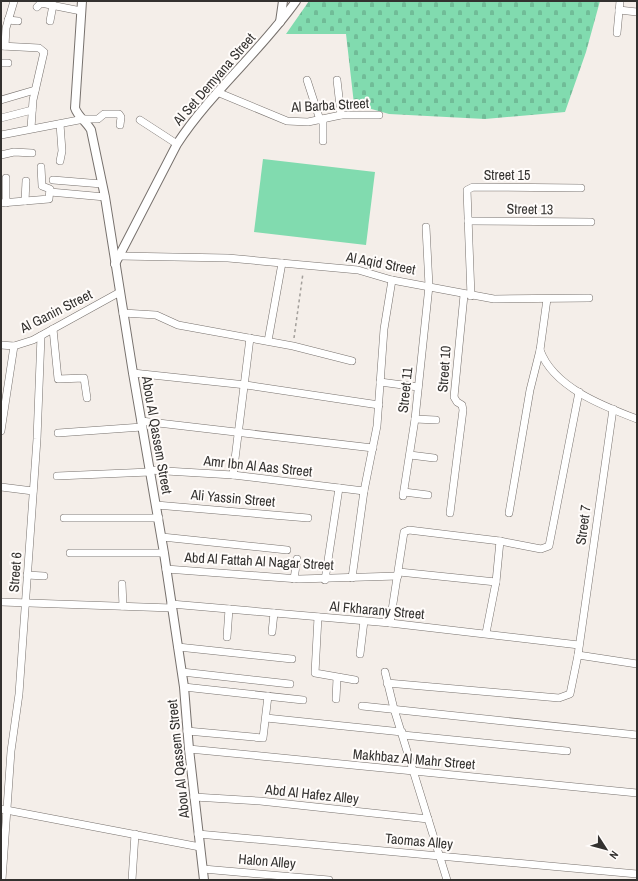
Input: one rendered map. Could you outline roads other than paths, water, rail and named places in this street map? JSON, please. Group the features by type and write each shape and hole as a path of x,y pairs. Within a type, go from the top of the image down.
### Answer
{"street":[{"path":"14,1 8,20 3,46 42,50 44,56 32,110 31,128"},
{"name":"Abou Al Qassem Street","path":"82,1 75,108 90,130 105,197 132,373 162,537 184,687 187,731 204,880"},
{"path":"280,23 283,1"},
{"name":"Al Set Demyana Street","path":"115,264 176,144 202,108 280,23 296,1"},
{"path":"617,34 620,1"},
{"path":"37,7 39,3 81,11"},
{"path":"50,21 53,6"},
{"path":"619,10 637,12"},
{"path":"8,20 18,21"},
{"path":"307,80 322,120 323,141"},
{"path":"337,80 341,115"},
{"path":"1,100 36,90"},
{"name":"Al Barba Street","path":"217,92 278,118 298,122 322,120 341,115 378,115"},
{"path":"1,118 32,110"},
{"path":"1,135 31,128 100,118 104,114 119,114 121,116 120,125"},
{"path":"140,120 176,144"},
{"path":"60,124 62,151 60,161"},
{"path":"1,154 14,152 32,154"},
{"path":"6,178 3,203 49,199 49,188 42,186 42,168"},
{"path":"54,180 102,184"},
{"path":"25,201 26,181"},
{"name":"Street 15","path":"468,295 468,221 466,193 469,188 582,188"},
{"path":"50,192 105,197"},
{"name":"Street 13","path":"468,221 591,222"},
{"name":"Street 11","path":"426,227 429,286 415,419 404,494 428,495"},
{"name":"Al Aqid Street","path":"119,256 228,258 363,270 392,280 429,286 468,295 504,300 589,298"},
{"path":"268,342 282,263"},
{"path":"352,578 364,491 373,448 379,405 384,329 392,280"},
{"name":"Al Ganin Street","path":"1,345 14,346 41,336 120,292"},
{"name":"Street 10","path":"450,513 463,410 462,405 457,402 454,397 468,295"},
{"path":"509,513 530,390 540,350 548,299"},
{"path":"123,313 156,315 178,325 293,346 352,361"},
{"path":"53,329 58,379 85,379 87,398"},
{"name":"Street 6","path":"2,880 4,810 19,694 26,602 39,402 41,336"},
{"path":"233,475 246,385 250,338"},
{"path":"1,431 14,346"},
{"path":"540,350 544,361 551,372 579,392 637,419"},
{"path":"132,373 246,385 379,405"},
{"path":"380,382 418,387"},
{"path":"390,623 399,574 402,535 404,532 409,530 500,541 544,549 550,546 579,392"},
{"name":"Street 7","path":"388,683 564,697 571,692 578,655 613,409"},
{"path":"415,419 436,420"},
{"path":"58,434 142,424 239,431 373,448"},
{"path":"410,455 434,458"},
{"name":"Amr Ibn Al Aas Street","path":"57,476 149,471 233,475 364,491"},
{"path":"1,487 33,491"},
{"path":"325,580 339,488"},
{"name":"Ali Yassin Street","path":"156,505 308,518"},
{"path":"64,518 158,518"},
{"path":"162,537 287,550"},
{"path":"486,633 496,582 500,541"},
{"name":"Abd Al Fattah Al Nagar Street","path":"70,553 164,553"},
{"path":"294,579 297,559"},
{"name":"Abd Al Fattah Al Nagar Street","path":"166,569 294,579 325,580 399,574 496,582"},
{"path":"27,576 44,576"},
{"path":"122,584 123,606"},
{"name":"Al Fkharany Street","path":"1,602 172,606 229,609 390,623 579,645"},
{"path":"227,637 229,609"},
{"path":"272,632 274,613"},
{"path":"318,617 314,673 355,680"},
{"path":"360,654 364,621"},
{"path":"178,647 292,659"},
{"path":"578,655 637,664"},
{"path":"182,672 290,684"},
{"path":"385,672 394,709 447,880"},
{"path":"336,699 337,678"},
{"path":"184,687 303,700"},
{"path":"187,731 262,738 268,696"},
{"path":"362,706 637,735"},
{"path":"266,718 567,751"},
{"name":"Makhbaz Al Mahr Street","path":"189,749 637,793"},
{"name":"Abd Al Hafez Alley","path":"194,797 260,801 428,819"},
{"path":"4,810 200,847"},
{"path":"132,880 135,834"},
{"name":"Taomas Alley","path":"198,834 637,874"},
{"name":"Halon Alley","path":"202,869 329,880"}]}
